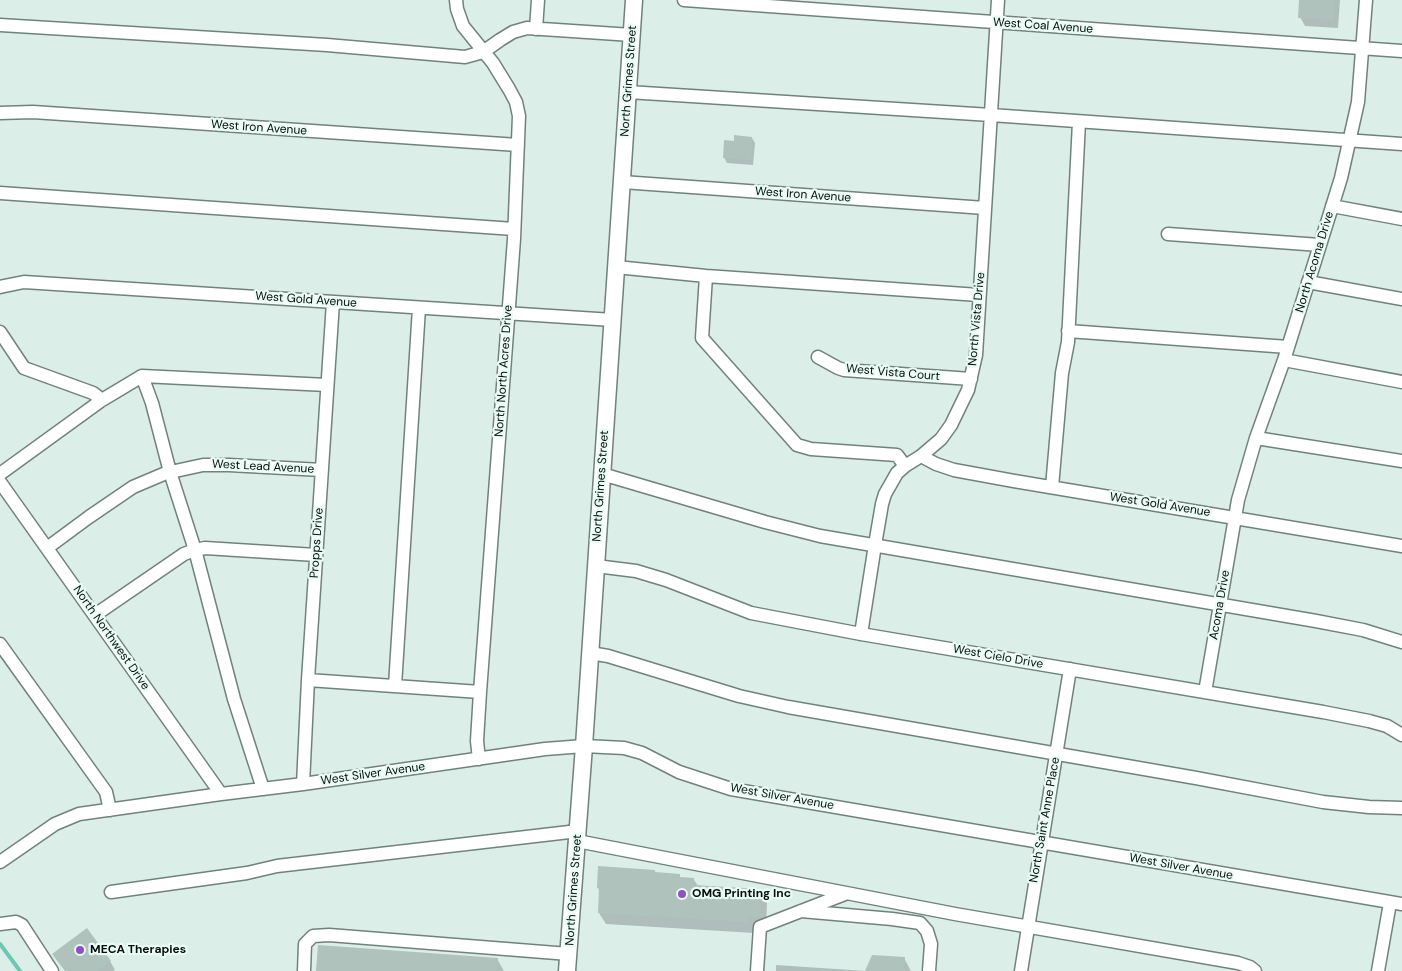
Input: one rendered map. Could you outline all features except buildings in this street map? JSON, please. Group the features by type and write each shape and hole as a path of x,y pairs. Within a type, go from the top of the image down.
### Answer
{"main road":[{"name":"North Grimes Street","path":"567,971 578,836 634,0"}],"street":[{"name":"North North Acres Drive","path":"456,0 463,26 497,69 516,102 519,116 514,229 480,692 477,742 479,759"},
{"path":"536,29 538,0"},
{"name":"West Coal Avenue","path":"684,0 1402,51"},
{"name":"North Vista Drive","path":"860,634 874,545 885,494 897,473 941,439 951,425 968,390 971,379 976,355 998,0"},
{"name":"North Acoma Drive","path":"1235,517 1256,438 1284,360 1341,178 1358,102 1366,0"},
{"path":"0,25 327,45 465,57 483,52 513,32 527,28 632,35"},
{"path":"628,92 1402,144"},
{"name":"West Iron Avenue","path":"0,113 33,112 518,145"},
{"path":"1052,487 1062,373 1068,342 1079,122"},
{"name":"West Iron Avenue","path":"622,182 984,208"},
{"path":"0,193 514,229"},
{"path":"1332,206 1402,219"},
{"path":"1168,234 1320,245"},
{"path":"616,267 706,276 979,296"},
{"path":"706,276 702,338 797,445 811,450 897,455 905,466"},
{"name":"West Gold Avenue","path":"0,287 24,282 612,320"},
{"path":"1308,282 1402,299"},
{"name":"Propps Drive","path":"303,784 333,302"},
{"path":"395,686 419,308"},
{"path":"1068,331 1288,347"},
{"path":"0,332 24,368 93,393 102,400"},
{"name":"West Vista Court","path":"818,357 844,370 971,379"},
{"path":"1284,360 1402,382"},
{"path":"142,376 152,403 170,472 195,550 234,699 263,789"},
{"path":"0,474 102,400 142,376 327,385"},
{"path":"1256,438 1402,461"},
{"name":"West Gold Avenue","path":"921,456 936,464 954,470 1402,546"},
{"name":"West Lead Avenue","path":"47,548 134,487 170,472 203,465 322,470"},
{"path":"602,474 820,536 1363,630 1402,642"},
{"name":"North Northwest Drive","path":"0,482 221,794"},
{"name":"Acoma Drive","path":"1205,692 1235,517"},
{"path":"94,615 184,554 195,550 205,548 316,555"},
{"name":"West Cielo Drive","path":"596,566 636,571 751,613 860,634 1369,720 1387,726 1402,735"},
{"path":"0,644 106,792 110,810"},
{"path":"590,653 608,656 739,696 788,707 1323,802 1369,808 1402,808"},
{"name":"North Saint Anne Place","path":"1021,971 1070,669"},
{"path":"308,680 480,692"},
{"name":"West Silver Avenue","path":"0,862 55,824 79,814 584,746 633,750 679,772 731,789 1396,904"},
{"path":"111,892 247,873 277,866 578,836 845,894 1238,963 1250,967 1254,971"},
{"path":"757,971 760,927 845,894"},
{"path":"1378,971 1396,904"},
{"path":"801,911 892,919 920,924 927,931 931,944 929,971"},
{"path":"0,924 16,922 22,924 52,971"},
{"path":"304,971 305,944 313,936 329,935 569,954"}],"waterway":[{"path":"0,944 20,971"}],"place":[{"name":"OMG Printing Inc","path":"682,894"},
{"name":"MECA Therapies","path":"80,950"}]}
